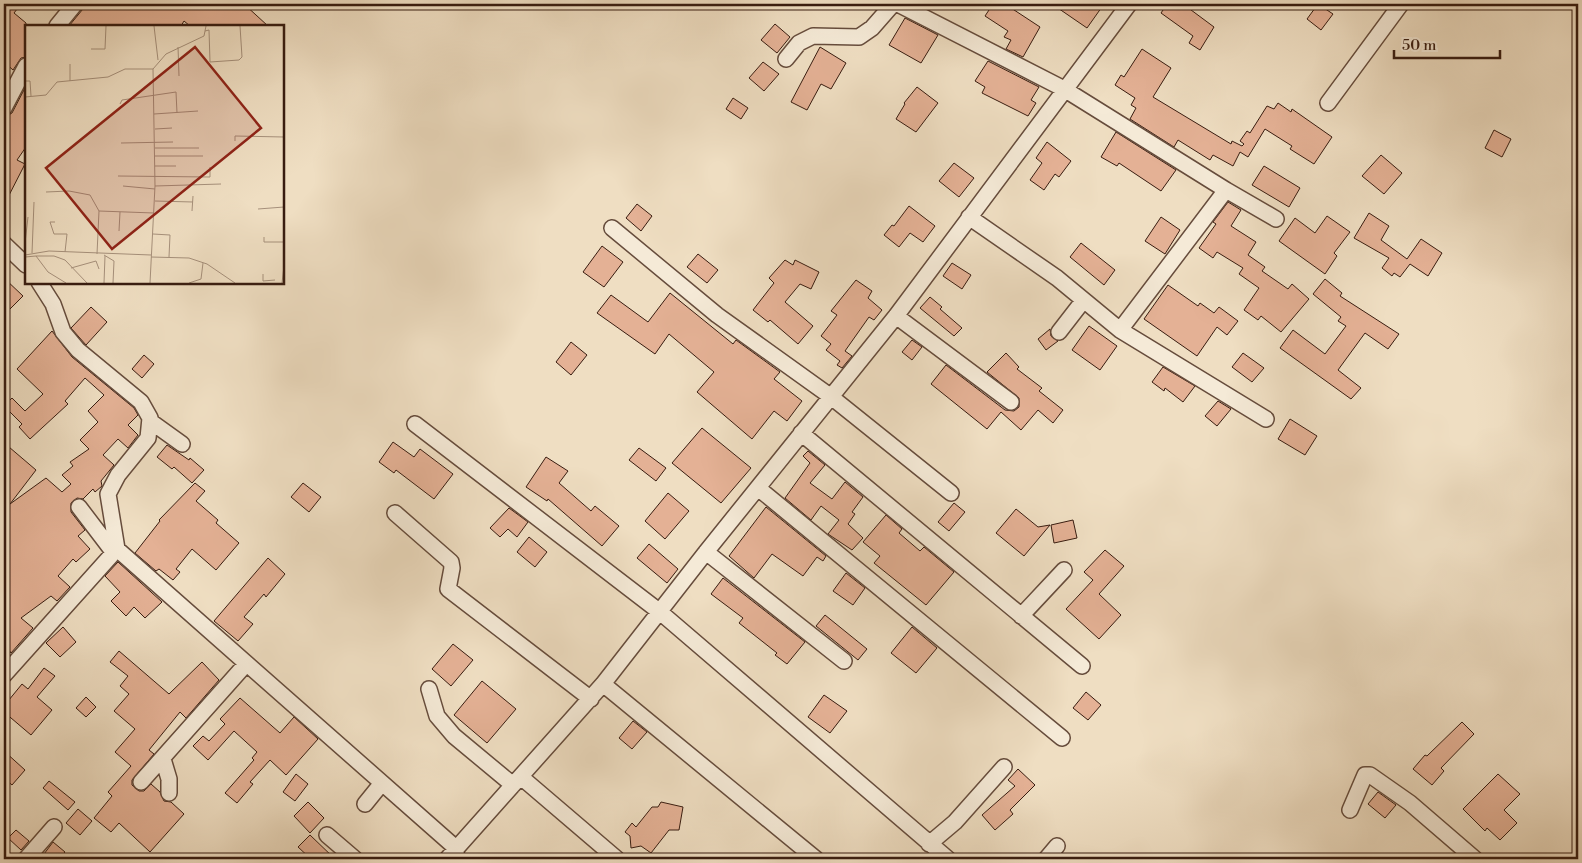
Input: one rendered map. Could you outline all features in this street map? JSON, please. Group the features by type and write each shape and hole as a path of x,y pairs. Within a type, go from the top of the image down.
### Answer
{"street":[{"path":"58,25 75,4"},
{"path":"786,59 799,43 813,36 859,36 872,28 893,4"},
{"path":"898,4 1064,89 1276,219"},
{"path":"79,507 116,551 382,783 452,854 603,684 830,396 896,316 1129,4"},
{"path":"1328,103 1401,4"},
{"path":"4,108 25,68"},
{"path":"1120,330 1226,190"},
{"path":"969,217 1057,278 1120,330 1266,419"},
{"path":"612,228 717,315 830,396 951,493"},
{"path":"4,244 25,264"},
{"path":"40,284 53,304 63,332 78,350 141,402 150,421 182,444"},
{"path":"1059,332 1083,301"},
{"path":"896,316 1011,402"},
{"path":"116,551 108,494 118,475 148,438 150,421"},
{"path":"415,424 660,612 833,758 948,859"},
{"path":"801,434 1082,666"},
{"path":"758,488 1062,738"},
{"path":"395,512 451,562 452,568 448,589 591,699"},
{"path":"4,675 116,551"},
{"path":"706,552 844,661"},
{"path":"1021,616 1064,570"},
{"path":"141,782 246,664"},
{"path":"603,684 816,859"},
{"path":"429,689 437,716 454,736 517,781 617,859"},
{"path":"163,759 169,779 169,792"},
{"path":"929,844 954,822 1004,767"},
{"path":"1350,810 1365,775 1370,775 1410,803 1475,859"},
{"path":"365,804 382,783"},
{"path":"26,859 54,827"},
{"path":"327,835 355,859"},
{"path":"1046,859 1057,846"}],"building":[{"path":"4,4 21,4 14,13 26,23 25,57 21,58 13,70 4,62"},
{"path":"87,4 244,4 267,25 189,25 184,21 182,25 70,25"},
{"path":"993,4 1005,4 1040,27 1023,57 1006,49 1011,40 1004,37 1008,31 985,16"},
{"path":"1052,4 1104,4 1087,28"},
{"path":"1167,4 1183,4 1214,27 1200,50 1189,43 1193,36 1161,13"},
{"path":"1318,4 1333,14 1321,30 1307,19"},
{"path":"905,18 938,35 921,63 889,45"},
{"path":"775,24 790,37 777,53 761,40"},
{"path":"820,47 846,63 831,89 821,84 807,110 791,102"},
{"path":"1142,49 1171,68 1153,97 1231,144 1232,141 1242,146 1244,144 1240,141 1247,131 1250,133 1267,106 1274,109 1278,103 1291,112 1292,109 1332,137 1314,164 1290,149 1292,146 1265,129 1248,157 1240,152 1233,166 1213,155 1210,160 1178,140 1174,147 1130,119 1136,108 1131,105 1135,98 1115,85 1121,75 1124,77"},
{"path":"988,61 1039,87 1031,100 1036,103 1028,116 982,93 985,87 975,81"},
{"path":"763,62 779,74 764,91 749,78"},
{"path":"917,87 938,103 916,132 896,119 904,103"},
{"path":"25,88 25,148 17,160 25,164 4,205 4,117 12,113"},
{"path":"733,98 748,108 741,119 726,109"},
{"path":"1494,130 1511,139 1502,157 1485,148"},
{"path":"1116,132 1176,170 1161,191 1119,163 1117,166 1101,157"},
{"path":"1047,142 1071,161 1059,177 1055,174 1044,190 1030,180 1042,163 1036,158"},
{"path":"1381,155 1402,173 1384,194 1362,176"},
{"path":"954,163 974,178 959,197 939,181"},
{"path":"1264,166 1300,188 1289,207 1252,185"},
{"path":"1228,202 1241,210 1231,226 1256,242 1248,255 1265,267 1262,271 1288,289 1292,284 1309,299 1281,332 1261,316 1258,320 1244,310 1259,288 1239,274 1243,268 1217,252 1213,258 1199,248 1216,224 1213,222"},
{"path":"637,204 652,216 641,231 626,218"},
{"path":"909,206 935,226 923,242 910,233 899,247 884,235 892,225 894,226"},
{"path":"1369,213 1389,226 1381,240 1407,259 1421,239 1442,253 1428,276 1410,264 1400,277 1394,273 1392,276 1382,268 1389,258 1354,238"},
{"path":"1327,216 1350,232 1334,253 1337,256 1325,274 1279,241 1295,218 1315,233"},
{"path":"1161,217 1180,230 1165,254 1145,241"},
{"path":"1081,243 1115,270 1104,285 1070,257"},
{"path":"602,246 623,262 604,287 583,272"},
{"path":"698,254 718,270 707,283 687,267"},
{"path":"785,260 793,265 795,260 819,272 811,289 800,284 785,302 813,326 798,344 770,320 768,322 753,310 774,283 769,278"},
{"path":"952,263 971,275 962,289 943,276"},
{"path":"4,278 23,296 4,315"},
{"path":"1325,279 1342,293 1340,296 1399,334 1388,349 1365,333 1338,370 1361,388 1351,399 1280,348 1293,330 1325,354 1346,326 1338,321 1341,317 1313,294"},
{"path":"856,280 872,291 868,298 882,310 874,320 869,317 845,351 852,356 842,368 837,365 840,361 826,350 831,344 821,336 837,315 831,311"},
{"path":"1168,285 1198,306 1200,303 1214,313 1219,307 1238,321 1227,335 1217,327 1197,356 1144,319"},
{"path":"670,293 733,344 736,340 780,372 774,379 802,401 787,421 774,411 752,439 697,392 714,372 669,334 655,354 597,313 611,295 648,322"},
{"path":"930,297 942,307 940,309 962,328 954,336 920,308"},
{"path":"91,307 107,322 86,345 71,328"},
{"path":"1089,326 1117,346 1100,370 1072,350"},
{"path":"1050,329 1051,336 1058,341 1046,350 1038,339"},
{"path":"52,331 72,357 134,408 138,415 128,425 138,435 128,448 118,439 103,455 114,465 101,481 102,486 95,492 93,489 83,499 77,498 71,503 71,512 85,530 78,536 90,549 76,562 73,559 58,576 70,587 57,601 51,596 21,618 33,628 11,653 4,643 4,453 9,447 36,470 10,504 46,478 62,492 71,484 62,475 73,466 70,462 89,449 80,440 98,422 88,411 104,395 85,378 65,401 68,404 30,439 19,427 22,424 4,406 12,398 25,411 43,394 17,369"},
{"path":"912,340 922,347 912,360 902,352"},
{"path":"571,342 587,355 571,375 556,362"},
{"path":"1006,353 1019,367 1017,369 1042,388 1039,391 1063,410 1053,423 1038,410 1021,430 1001,412 987,429 931,384 946,365 1005,410 1014,411 1019,407 1019,398 987,372"},
{"path":"1243,353 1264,368 1252,382 1232,367"},
{"path":"144,355 154,364 142,378 132,369"},
{"path":"1163,367 1195,386 1183,402 1165,388 1164,391 1152,382"},
{"path":"1218,401 1231,409 1217,426 1205,416"},
{"path":"1290,419 1317,436 1305,455 1278,439"},
{"path":"702,428 751,468 721,503 672,463"},
{"path":"393,442 414,457 420,449 453,474 434,499 396,470 394,473 379,462"},
{"path":"167,445 189,460 190,458 204,470 192,483 174,467 172,469 157,457"},
{"path":"639,448 666,468 656,481 629,460"},
{"path":"808,451 825,465 810,483 832,499 845,482 863,497 852,512 855,514 848,524 863,538 852,550 828,534 839,520 821,506 811,520 785,498 810,463 803,456"},
{"path":"546,457 568,471 559,483 591,511 595,506 619,526 602,546 548,499 547,501 526,487"},
{"path":"195,483 205,491 196,501 218,520 216,523 239,543 216,570 192,549 176,569 180,572 173,580 159,569 156,571 135,553 159,520"},
{"path":"303,483 321,497 309,512 291,497"},
{"path":"668,493 689,511 665,539 645,521"},
{"path":"954,503 965,512 949,531 938,522"},
{"path":"766,507 826,556 823,561 817,557 803,576 772,554 754,578 729,556"},
{"path":"509,508 528,522 517,537 508,529 500,537 490,528"},
{"path":"1016,509 1038,527 1050,525 1024,556 996,533"},
{"path":"886,515 902,529 899,533 920,551 924,547 954,572 926,605 874,563 880,556 863,542"},
{"path":"1073,520 1077,538 1054,543 1051,525"},
{"path":"529,537 547,552 535,567 517,552"},
{"path":"649,544 678,569 667,583 637,558"},
{"path":"1105,550 1124,566 1099,594 1121,615 1099,639 1066,609 1093,580 1084,572"},
{"path":"268,558 285,574 266,597 264,594 244,617 253,624 238,641 214,621"},
{"path":"118,562 162,602 145,618 134,607 126,616 111,601 120,592 105,576"},
{"path":"846,573 865,588 853,605 833,591"},
{"path":"723,578 805,642 787,664 775,655 777,653 739,623 743,618 711,594"},
{"path":"825,615 867,649 858,660 816,626"},
{"path":"63,627 76,642 60,657 46,643"},
{"path":"912,627 937,648 916,673 891,653"},
{"path":"453,644 473,660 451,686 432,669"},
{"path":"119,651 169,694 202,662 219,680 186,718 180,712 149,750 154,754 132,780 132,785 139,791 144,791 151,784 160,792 164,801 171,802 184,814 150,852 119,823 111,832 94,818 112,796 108,792 131,766 115,752 135,729 114,711 129,694 120,686 128,676 110,662"},
{"path":"44,668 55,676 37,697 52,710 31,735 4,712 4,706 22,684 28,689"},
{"path":"482,681 516,709 487,743 454,715"},
{"path":"1086,692 1101,705 1088,720 1073,708"},
{"path":"824,695 847,711 830,733 808,717"},
{"path":"86,697 96,707 86,717 76,708"},
{"path":"240,698 280,733 294,717 318,739 286,775 270,760 250,782 253,784 237,803 225,793 254,760 252,758 257,752 234,731 208,760 193,746 203,736 209,741 225,724 220,719"},
{"path":"633,721 647,732 632,749 619,738"},
{"path":"1462,722 1474,734 1441,768 1444,771 1432,785 1413,769 1425,755 1427,756"},
{"path":"4,751 25,770 12,785 4,778"},
{"path":"1018,769 1035,785 1010,810 1013,814 995,830 982,815 1015,786 1008,780"},
{"path":"296,774 308,784 295,801 283,792"},
{"path":"1498,774 1520,794 1504,810 1517,823 1500,840 1487,828 1485,831 1463,809"},
{"path":"49,781 75,802 68,810 43,788"},
{"path":"1378,792 1396,805 1385,818 1368,804"},
{"path":"308,802 324,818 310,833 294,816"},
{"path":"661,802 683,807 679,830 669,830 651,853 641,846 631,848 630,836 625,832 632,823 636,827 652,807 658,807"},
{"path":"78,809 92,821 80,835 66,823"},
{"path":"16,830 29,841 21,850 8,838"},
{"path":"310,835 335,859 311,859 298,847"},
{"path":"53,842 65,852 59,859 51,859 44,854"}]}
